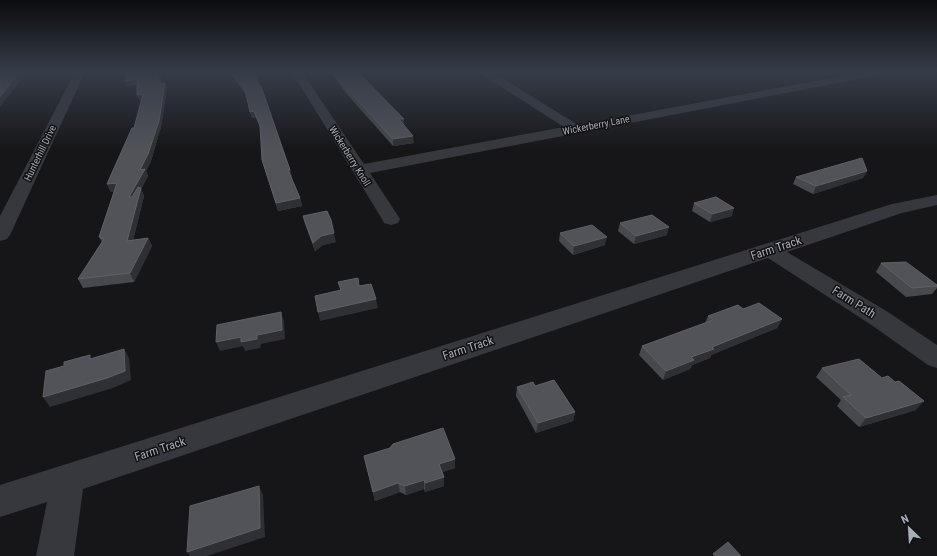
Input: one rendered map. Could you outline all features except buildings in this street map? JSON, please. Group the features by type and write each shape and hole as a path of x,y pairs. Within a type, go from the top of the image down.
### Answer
{"street":[{"name":"Hunterhill Drive","path":"0,235 4,219 67,98"},
{"name":"Wickerberry Knoll","path":"314,98 391,219"},
{"path":"527,98 576,128"},
{"name":"Wickerberry Lane","path":"359,170 739,98"},
{"name":"Farm Track","path":"0,501 898,208 937,200"},
{"name":"Farm Path","path":"770,250 879,318 937,358"},
{"path":"55,556 68,479"}]}
